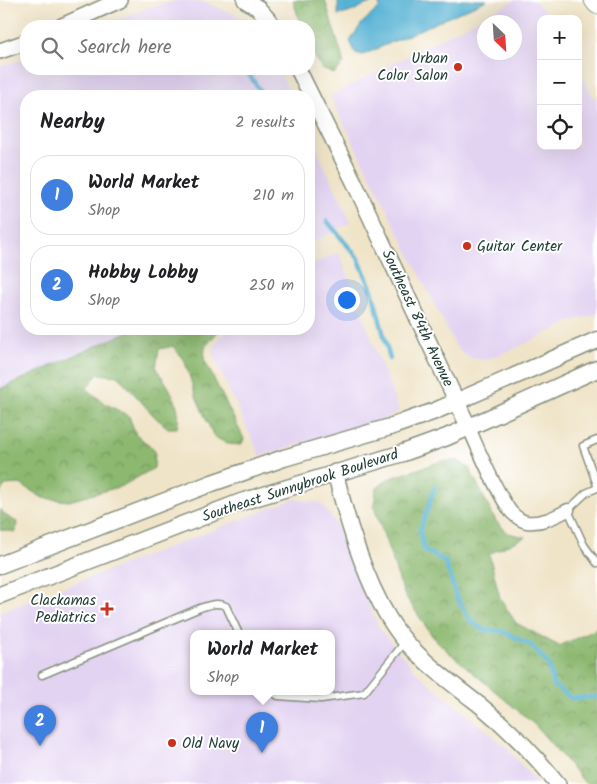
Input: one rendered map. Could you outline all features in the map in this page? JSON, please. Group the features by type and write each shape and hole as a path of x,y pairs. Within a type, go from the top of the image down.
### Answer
{"main road":[{"path":"594,0 597,4"},
{"name":"Southeast Sunnybrook Boulevard","path":"0,565 212,483 284,458 390,427 458,402 597,340"},
{"name":"Southeast Sunnybrook Boulevard","path":"0,596 201,516 276,490 403,453 469,428 597,369"}],"street":[{"path":"75,20 120,0"},
{"path":"245,0 258,8 269,20"},
{"path":"0,51 20,44"},
{"name":"Southeast 84th Avenue","path":"301,75 308,90"},
{"name":"Southeast 84th Avenue","path":"315,104 362,199 498,489 512,512 521,520 528,522 543,521 568,510"},
{"path":"335,472 353,535 374,591 389,618 406,642 508,730 558,784"}],"lane":[{"path":"597,440 583,446 597,487 586,493 568,510 584,545 597,563"},
{"path":"42,675 200,608 214,604 226,606 237,630"},
{"path":"276,695 321,699 364,692 406,642"}],"shaded area":[{"path":"182,0 207,3 238,16 243,20 118,20 152,6"},
{"path":"515,0 533,0 547,15 537,15 537,150 582,150 582,76 594,99 597,97 597,314 572,321 516,348 485,360 471,358 462,353 455,345 330,96 477,20 477,60 522,60 522,15 486,15"},
{"path":"20,61 20,75 281,75 288,90 20,90 20,335 120,335 0,389 0,66"},
{"path":"315,146 351,222 315,241"},
{"path":"339,252 399,411 383,420 260,456 212,353 223,335 315,335 315,263"},
{"path":"294,499 321,503 335,522 379,628 418,674 505,746 538,784 0,784 0,612"}],"green space":[{"path":"293,0 325,0 344,63 334,74 322,69 315,57 315,20 299,20"},
{"path":"121,335 215,335 205,347 204,359 244,439 241,445 229,444 214,437 195,394 185,362 173,346 159,349 156,368 170,389 176,404 178,411 177,428 168,428 155,417 118,376 98,374 86,389 106,404 129,416 135,433 155,451 154,468 122,486 69,501 43,498 20,484 5,485 0,494 0,389"},
{"path":"442,461 458,461 469,468 496,521 508,533 525,537 489,554 500,598 516,623 559,646 597,629 597,784 586,784 535,725 445,649 433,637 404,594 374,507 376,489 388,479"},
{"path":"0,509 6,516 17,522 16,532 0,530"}],"water":[{"path":"338,0 487,0 363,55 355,53 350,41 362,23 380,7 378,2 338,15"}],"waterway":[{"path":"249,75 260,90"},
{"path":"327,221 358,258 372,290 390,359"},
{"path":"435,487 420,530 424,550 445,561 457,598 471,621 484,630 502,631 531,645 549,665 553,685 571,698 597,697"}],"place":[{"name":"Urban Color Salon","path":"458,67"},
{"name":"Guitar Center","path":"467,246"},
{"name":"Clackamas Pediatrics","path":"107,609"},
{"name":"Old Navy","path":"172,743"},
{"name":"Hobby Lobby","path":"40,746"},
{"name":"World Market","path":"262,753"}]}
